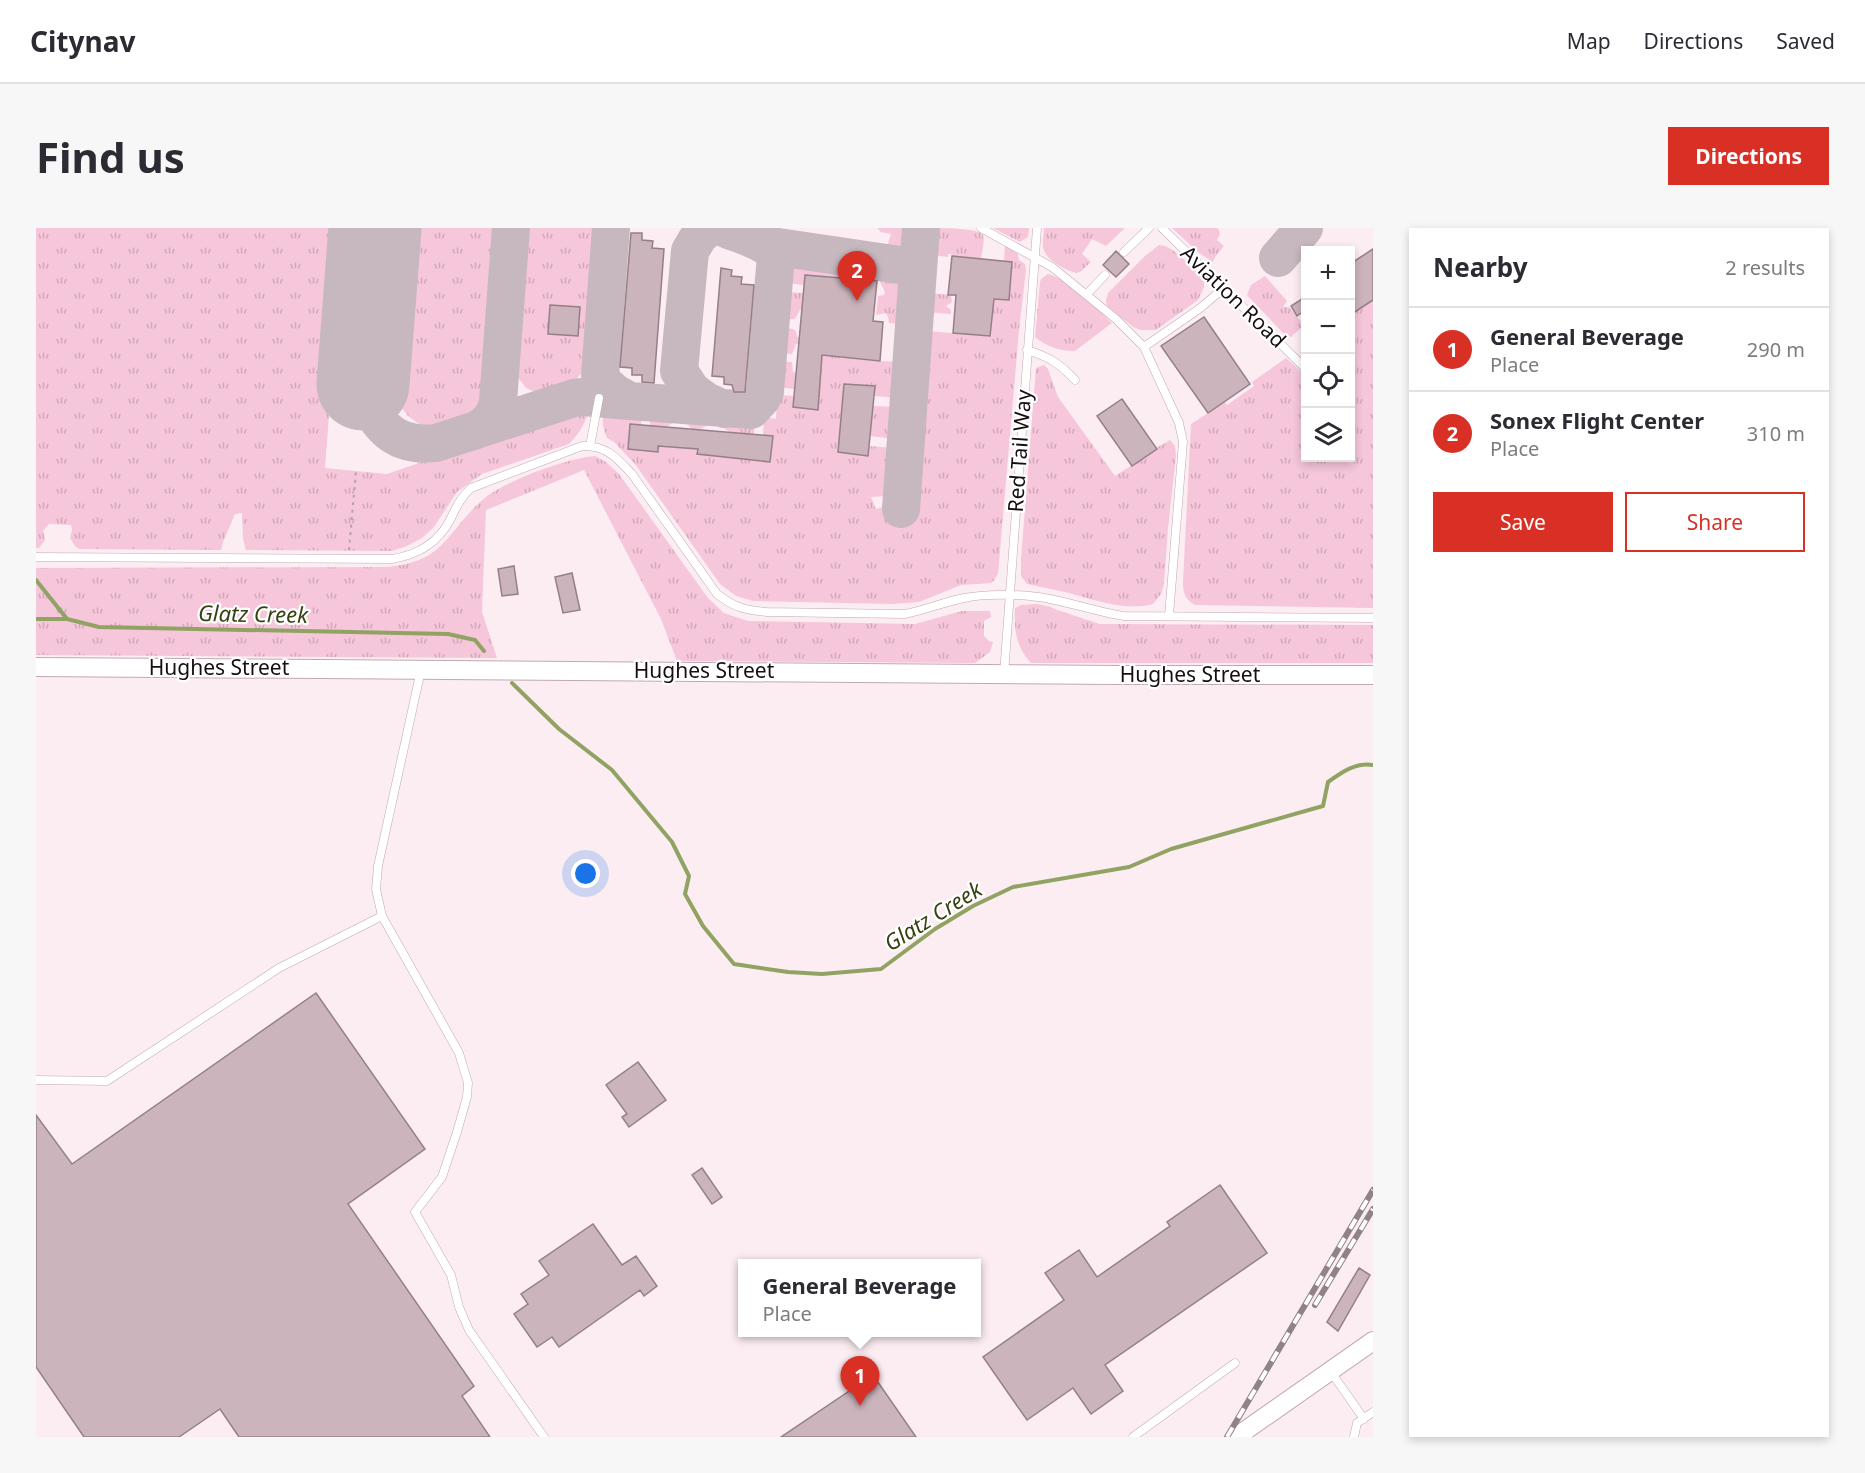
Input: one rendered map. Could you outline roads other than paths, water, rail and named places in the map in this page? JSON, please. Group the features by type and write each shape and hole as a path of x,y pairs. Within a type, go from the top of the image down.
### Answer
{"street":[{"name":"Hughes Street","path":"36,667 1373,675"},
{"path":"1236,1437 1373,1341"}],"lane":[{"path":"981,228 1052,267 1116,319 1144,347 1179,423 1183,442 1169,616"},
{"name":"Red Tail Way","path":"1004,674 1037,228"},
{"path":"1124,252 1149,228"},
{"name":"Aviation Road","path":"1162,228 1301,364"},
{"path":"1087,294 1105,275"},
{"path":"1144,347 1199,309 1224,288"},
{"path":"1028,350 1048,357 1059,364 1075,380"},
{"path":"590,446 599,398"},
{"path":"36,557 392,558 408,556 421,551 442,532 458,502 471,488 582,446 590,446 610,453 624,465 717,594 732,605 746,610 905,614 965,598 1036,596 1124,616 1373,618"},
{"path":"421,669 378,866 376,889 382,916 459,1053 468,1083 467,1097 442,1177 415,1212 451,1275 459,1307 469,1330 544,1437"},
{"path":"36,1080 107,1081 279,968 382,916"},
{"path":"1133,1437 1235,1363"},
{"path":"1330,1371 1364,1419"},
{"path":"1354,1437 1357,1423 1373,1412"}],"waterway":[{"name":"Glatz Creek","path":"36,580 67,619 99,627 448,634 475,640 484,651"},
{"path":"36,619 67,619"},
{"name":"Glatz Creek","path":"512,683 559,729 612,770 672,842 689,876 685,894 703,926 734,964 788,972 822,974 881,969 935,929 973,906 1013,887 1129,867 1171,849 1323,806 1328,782 1355,766 1373,765"}],"railway":[{"path":"1227,1437 1373,1190"},
{"path":"1315,1305 1373,1209"}],"place":[{"name":"Sonex Flight Center","path":"857,301"},
{"name":"General Beverage","path":"860,1406"}]}
